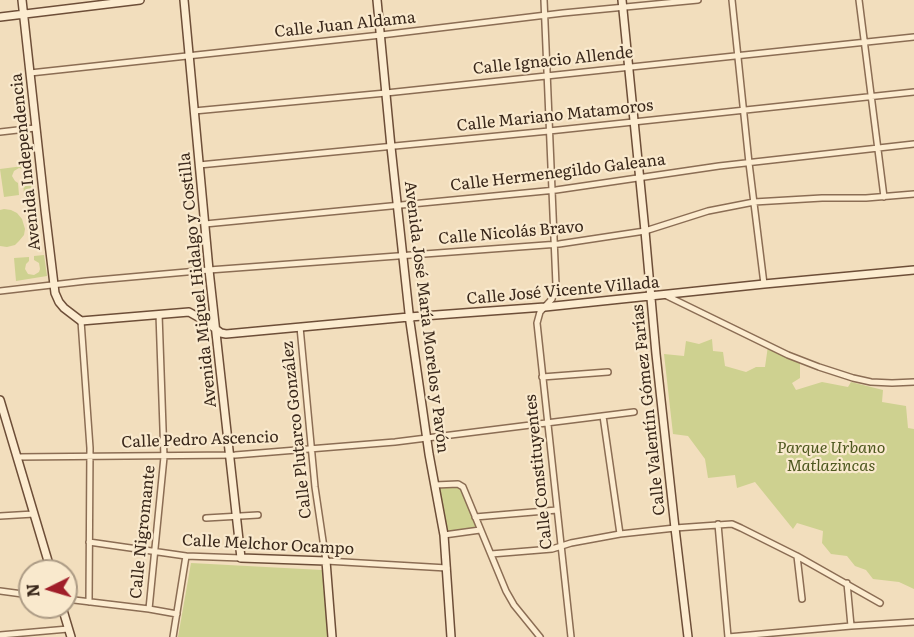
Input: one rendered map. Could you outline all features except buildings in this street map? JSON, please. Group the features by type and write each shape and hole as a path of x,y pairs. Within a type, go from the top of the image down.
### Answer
{"main road":[{"name":"Avenida Independencia","path":"22,0 54,285"},
{"path":"0,17 140,0"},
{"name":"Avenida Miguel Hidalgo y Costilla","path":"184,0 209,270 241,558"},
{"name":"Avenida José María Morelos y Pavón","path":"377,0 409,317 444,536 451,637"},
{"name":"Calle Valentín Gómez Farías","path":"623,4 651,297 688,637"},
{"name":"Calle José Vicente Villada","path":"216,329 226,334 409,317 545,308 914,270"},
{"path":"54,285 61,305 81,321 189,312 216,329"},
{"path":"0,400 47,559"},
{"name":"Calle Melchor Ocampo","path":"241,558 326,561"},
{"name":"Calle Plutarco González","path":"326,561 332,637"},
{"path":"65,619 70,637"}],"street":[{"name":"Calle Constituyentes","path":"544,0 555,291 552,299 538,315 537,323 571,637"},
{"name":"Calle Juan Aldama","path":"30,73 381,35 623,4 698,0"},
{"path":"732,0 764,284"},
{"path":"860,0 884,197"},
{"name":"Calle Ignacio Allende","path":"194,111 914,37"},
{"name":"Calle Mariano Matamoros","path":"199,165 914,92"},
{"path":"0,132 36,128"},
{"name":"Calle Hermenegildo Galeana","path":"205,224 551,190 749,163 914,144"},
{"name":"Calle Nicolás Bravo","path":"0,291 209,270 554,244 645,231 708,211 754,202 914,194"},
{"path":"665,295 788,355 819,367 871,382 914,382"},
{"name":"Calle Nigromante","path":"149,609 164,457 159,314"},
{"path":"81,321 90,456 89,602"},
{"name":"Calle Plutarco González","path":"300,327 311,449 326,561"},
{"path":"543,377 608,372"},
{"name":"Calle Pedro Ascencio","path":"17,457 230,456 427,438 634,412"},
{"path":"603,416 620,534"},
{"path":"435,485 458,484 462,486 503,586 540,637"},
{"path":"475,518 556,510"},
{"path":"0,516 34,514"},
{"path":"206,518 258,515"},
{"path":"718,524 728,637 914,622"},
{"path":"491,554 552,549 620,534 718,524 736,525 847,583 880,603"},
{"path":"444,536 480,530"},
{"name":"Calle Melchor Ocampo","path":"89,542 186,556 241,558"},
{"path":"173,637 186,556"},
{"path":"797,556 802,599"},
{"name":"Calle Melchor Ocampo","path":"326,561 447,568"},
{"path":"847,583 851,626"},
{"path":"0,591 18,593"},
{"path":"78,601 177,614"},
{"path":"828,628 829,637"},
{"path":"0,635 68,629"}],"green space":[{"path":"31,165 35,193 24,194 23,183 28,176 25,170 19,168 12,176 18,183 19,195 4,197 0,169"},
{"path":"0,210 17,213 25,229 24,235 15,245 7,247 0,246"},
{"path":"44,255 47,276 16,281 14,258 29,257 25,269 28,274 34,275 40,269 34,256"},
{"name":"Parque Urbano Matlazincas","path":"712,339 713,351 723,352 725,366 746,372 756,367 765,367 768,346 800,361 800,378 792,383 796,390 822,382 848,387 851,382 883,390 882,402 906,406 908,428 914,429 914,589 899,582 873,579 866,570 855,566 847,556 831,554 822,543 823,531 797,523 793,529 755,482 737,488 735,475 708,478 705,459 688,436 673,434 664,354 684,356 686,341 699,344"},
{"path":"461,486 477,529 448,533 439,487"},
{"path":"191,563 322,570 328,637 178,637"}]}
